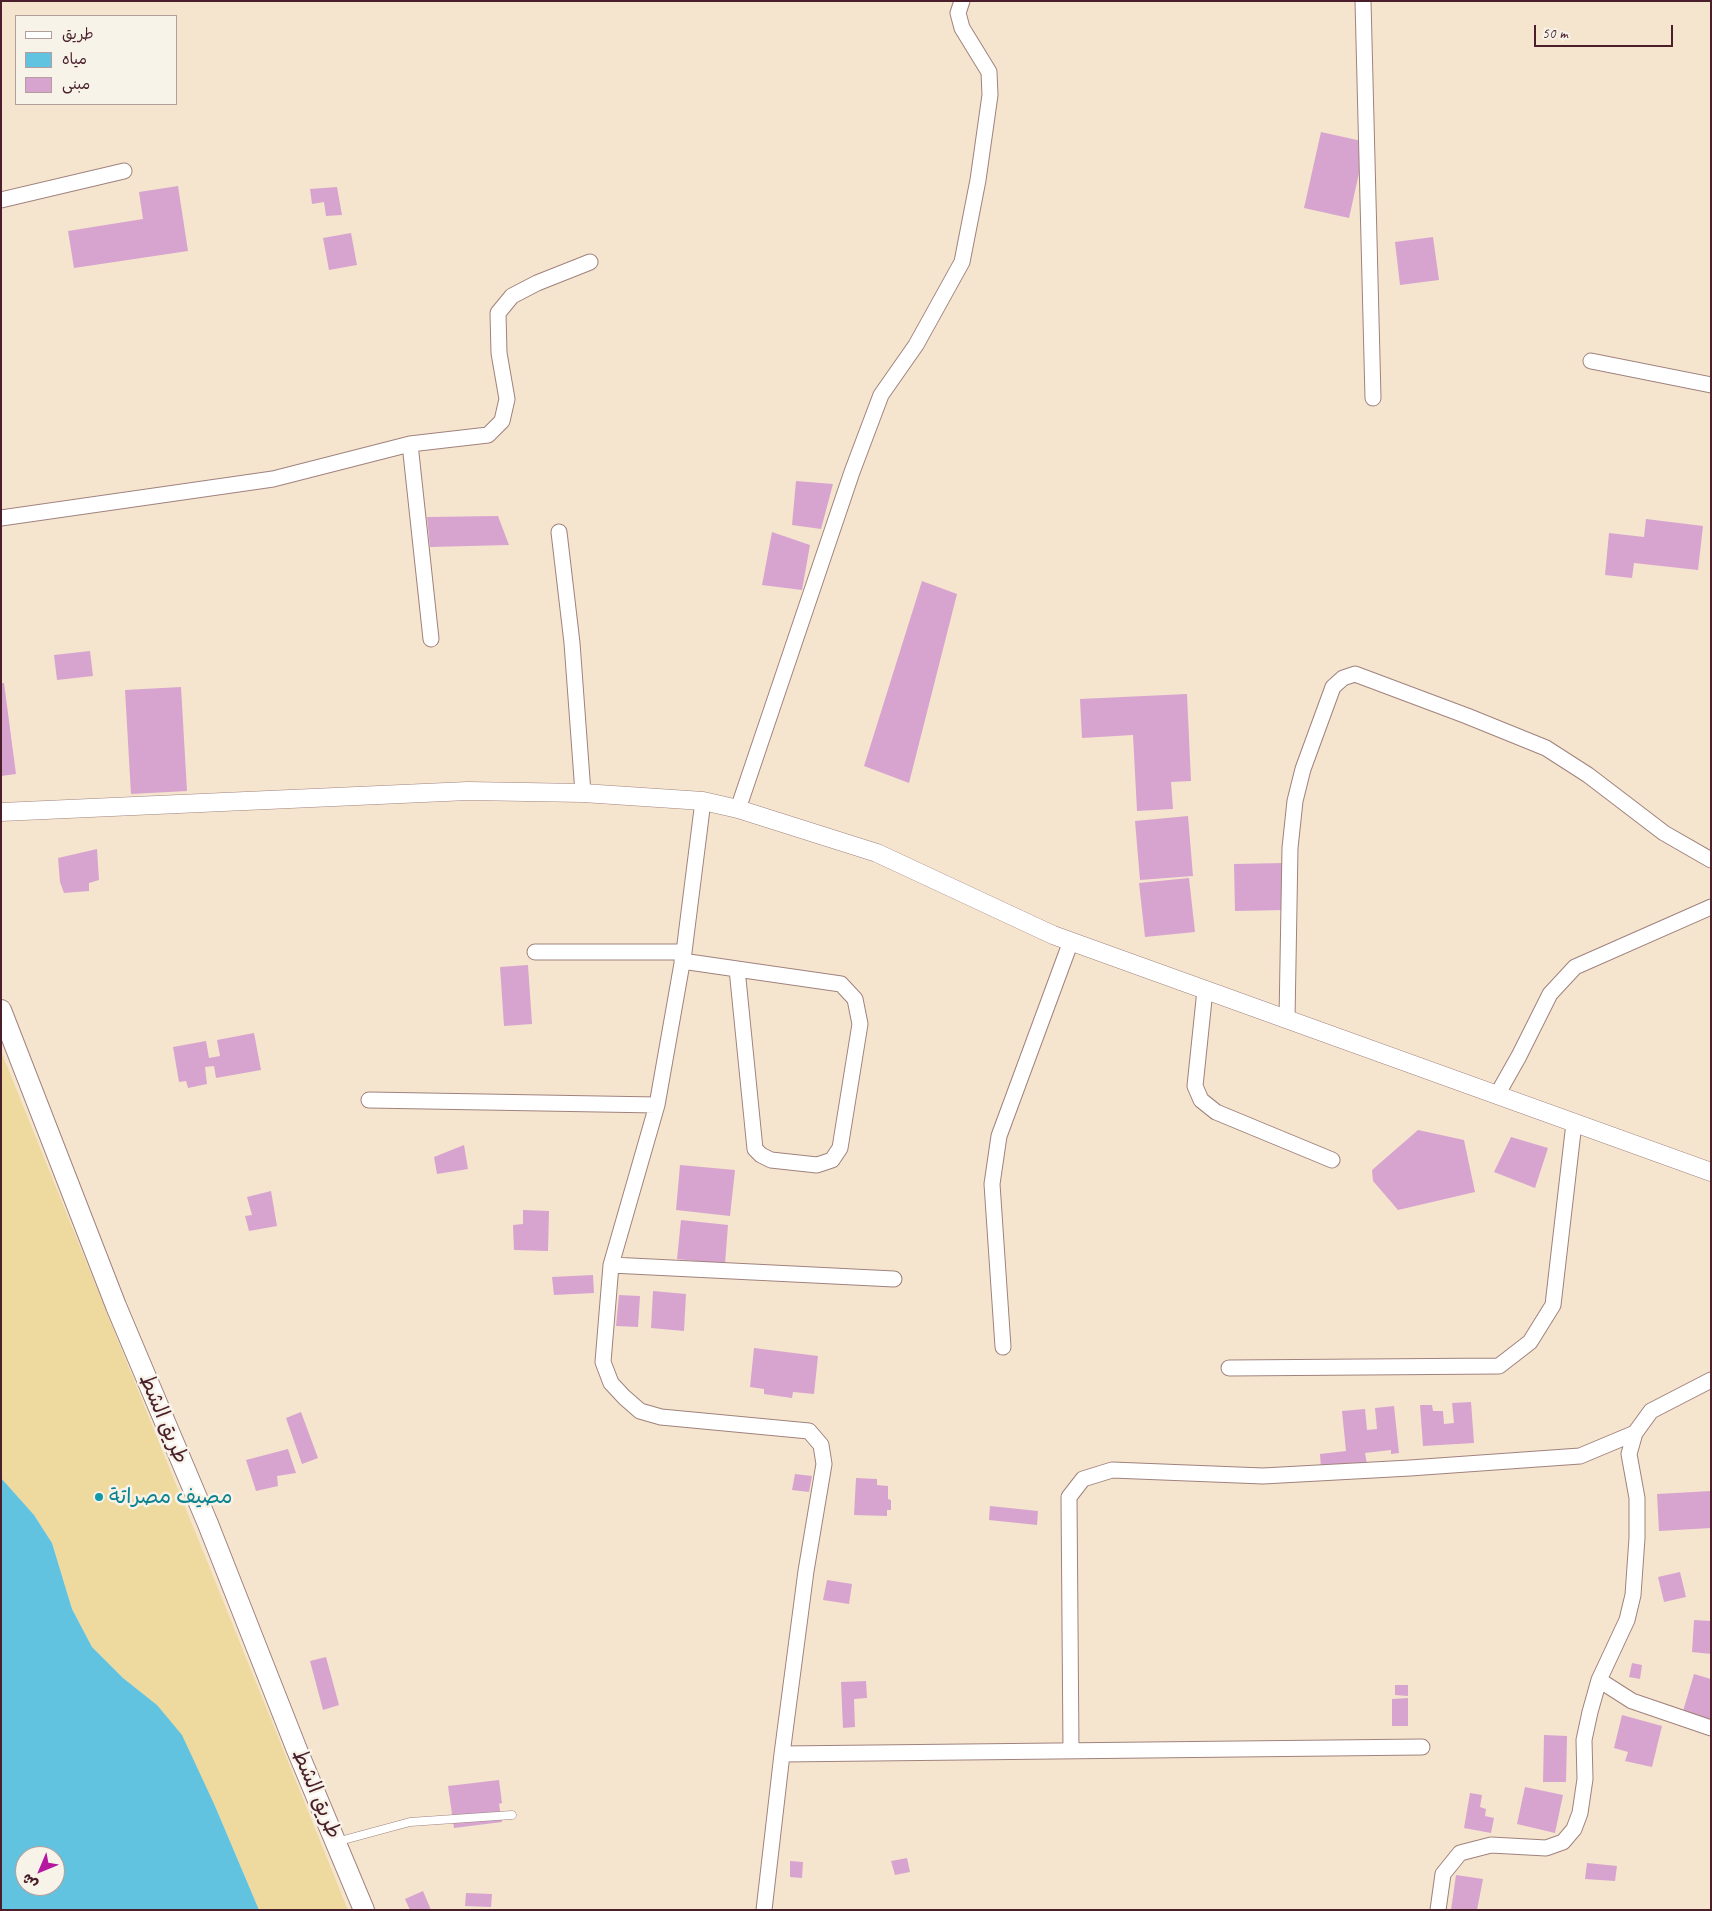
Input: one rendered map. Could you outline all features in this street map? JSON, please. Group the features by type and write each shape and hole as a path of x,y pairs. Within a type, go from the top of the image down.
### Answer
{"main road":[{"name":"طريق الشط","path":"1,1010 116,1306 208,1524 297,1750 364,1910"}],"street":[{"path":"738,809 848,481 881,395 916,345 962,262 978,180 990,95 989,72 962,28 958,13 962,1"},
{"path":"1363,1 1373,398"},
{"path":"1,200 124,171"},
{"path":"1,518 273,479 410,444 488,435 502,421 507,399 499,353 498,312 512,296 537,283 590,262"},
{"path":"1591,361 1711,385"},
{"path":"410,444 431,639"},
{"path":"559,532 572,643 583,793"},
{"path":"1287,1019 1290,848 1295,802 1303,769 1333,687 1343,678 1355,674 1546,748 1588,775 1664,833 1711,860"},
{"path":"1,812 468,791 583,793 703,801 738,809 877,853 1071,941 1711,1172"},
{"path":"703,801 683,956 657,1105 611,1265 602,1362 612,1383 640,1411 661,1417 809,1431 820,1445 824,1464 806,1571 764,1910"},
{"path":"1497,1094 1519,1056 1550,994 1574,968 1711,907"},
{"path":"1003,1347 992,1184 999,1136 1071,941"},
{"path":"535,952 683,956 737,968 841,984 855,999 860,1024 840,1148 832,1160 817,1165 771,1160 761,1155 755,1149 737,968"},
{"path":"1205,990 1195,1086 1201,1100 1216,1112 1332,1160"},
{"path":"369,1100 657,1105"},
{"path":"1229,1368 1499,1366 1530,1342 1552,1304 1574,1123"},
{"path":"611,1265 894,1279"},
{"path":"1438,1910 1443,1874 1460,1852 1491,1845 1546,1848 1563,1842 1574,1828 1580,1813 1585,1779 1584,1740 1590,1712 1599,1680 1627,1620 1633,1595 1637,1538 1637,1498 1629,1454 1635,1433 1650,1411 1711,1380"},
{"path":"1071,1750 1068,1497 1083,1479 1112,1470 1263,1476 1580,1456 1635,1433"},
{"path":"1599,1680 1632,1701 1711,1728"},
{"path":"782,1754 1422,1746"}],"lane":[{"path":"336,1842 410,1822 512,1815"}],"sand":[{"name":"مصيف مصراتة","path":"1,1051 348,1910 259,1910 215,1806 157,1705 123,1678 92,1647 72,1609 52,1543 34,1515 1,1478"}],"water":[{"path":"1,1478 34,1515 52,1543 72,1609 92,1647 123,1678 157,1705 182,1735 215,1806 259,1910 1,1910"}],"building":[{"path":"1321,132 1366,142 1349,218 1304,208"},
{"path":"178,186 188,251 74,268 68,231 143,219 139,192"},
{"path":"337,187 342,215 326,216 324,202 312,204 310,189"},
{"path":"351,233 357,265 329,270 323,238"},
{"path":"1433,237 1439,280 1400,285 1395,242"},
{"path":"796,481 833,484 821,529 792,525"},
{"path":"498,516 509,545 430,547 427,517"},
{"path":"1646,519 1703,526 1698,570 1634,563 1632,578 1605,575 1609,533 1644,537"},
{"path":"772,532 810,545 802,590 762,585"},
{"path":"922,581 957,594 909,783 864,766"},
{"path":"90,651 93,676 57,680 54,655"},
{"path":"1,683 4,683 16,774 1,776"},
{"path":"181,687 187,791 131,794 125,690"},
{"path":"1187,694 1191,781 1171,782 1173,809 1137,811 1133,735 1082,738 1080,699"},
{"path":"1188,816 1193,876 1140,880 1135,821"},
{"path":"97,849 99,880 89,883 89,891 64,893 60,882 58,858"},
{"path":"1284,863 1285,910 1235,911 1234,864"},
{"path":"1189,878 1195,932 1145,937 1139,883"},
{"path":"528,965 532,1024 504,1026 500,967"},
{"path":"254,1033 261,1070 216,1078 214,1066 205,1067 207,1084 188,1088 186,1081 179,1082 173,1047 206,1041 209,1058 220,1056 217,1040"},
{"path":"1418,1130 1464,1140 1475,1192 1398,1210 1373,1181 1372,1170"},
{"path":"1511,1137 1548,1148 1535,1188 1494,1172"},
{"path":"464,1145 468,1169 437,1174 434,1157"},
{"path":"680,1165 735,1170 730,1216 676,1210"},
{"path":"271,1191 277,1226 249,1231 245,1216 252,1215 247,1197"},
{"path":"523,1210 549,1211 548,1251 514,1250 513,1225 523,1224"},
{"path":"681,1220 728,1225 725,1264 677,1259"},
{"path":"593,1275 594,1293 554,1295 552,1277"},
{"path":"653,1291 686,1294 684,1331 651,1328"},
{"path":"619,1295 640,1296 638,1327 616,1326"},
{"path":"754,1348 818,1356 814,1394 793,1392 792,1398 764,1394 764,1389 750,1387"},
{"path":"1471,1402 1474,1443 1423,1446 1420,1405 1432,1405 1433,1411 1443,1411 1444,1424 1454,1423 1452,1403"},
{"path":"1394,1406 1399,1453 1391,1454 1391,1450 1365,1453 1367,1464 1321,1469 1320,1454 1346,1451 1342,1411 1365,1409 1367,1430 1377,1429 1375,1408"},
{"path":"301,1412 318,1458 302,1464 286,1418"},
{"path":"288,1449 296,1473 277,1476 278,1486 256,1491 246,1460"},
{"path":"795,1474 812,1476 809,1492 792,1490"},
{"path":"856,1478 877,1479 877,1485 888,1486 888,1499 891,1500 891,1510 887,1510 887,1516 854,1515"},
{"path":"1711,1491 1711,1528 1659,1531 1657,1494"},
{"path":"990,1506 1038,1511 1037,1525 989,1520"},
{"path":"1680,1572 1686,1597 1664,1602 1658,1577"},
{"path":"827,1580 852,1584 849,1604 823,1600"},
{"path":"1694,1620 1711,1621 1711,1654 1692,1652"},
{"path":"326,1657 339,1705 323,1710 310,1661"},
{"path":"1632,1663 1642,1665 1640,1679 1629,1677"},
{"path":"1694,1674 1711,1679 1711,1719 1683,1711"},
{"path":"866,1681 867,1698 854,1699 855,1727 843,1728 841,1682"},
{"path":"1395,1685 1408,1685 1408,1696 1395,1695"},
{"path":"1408,1698 1408,1726 1392,1726 1392,1699"},
{"path":"1622,1715 1662,1726 1652,1767 1625,1761 1628,1752 1614,1748"},
{"path":"1544,1735 1567,1736 1566,1782 1543,1782"},
{"path":"499,1780 502,1803 499,1804 502,1822 454,1828 448,1786"},
{"path":"1525,1787 1563,1795 1555,1833 1517,1824"},
{"path":"1470,1793 1482,1795 1480,1807 1486,1809 1485,1816 1494,1818 1491,1833 1464,1828"},
{"path":"907,1858 910,1872 895,1875 891,1861"},
{"path":"790,1861 803,1862 802,1878 790,1877"},
{"path":"1587,1863 1617,1866 1615,1881 1585,1879"},
{"path":"1456,1875 1483,1879 1477,1910 1451,1910"},
{"path":"423,1891 431,1910 410,1910 405,1899"},
{"path":"466,1893 492,1894 491,1907 465,1906"}],"place":[{"name":"مصيف مصراتة","path":"99,1497"}]}
